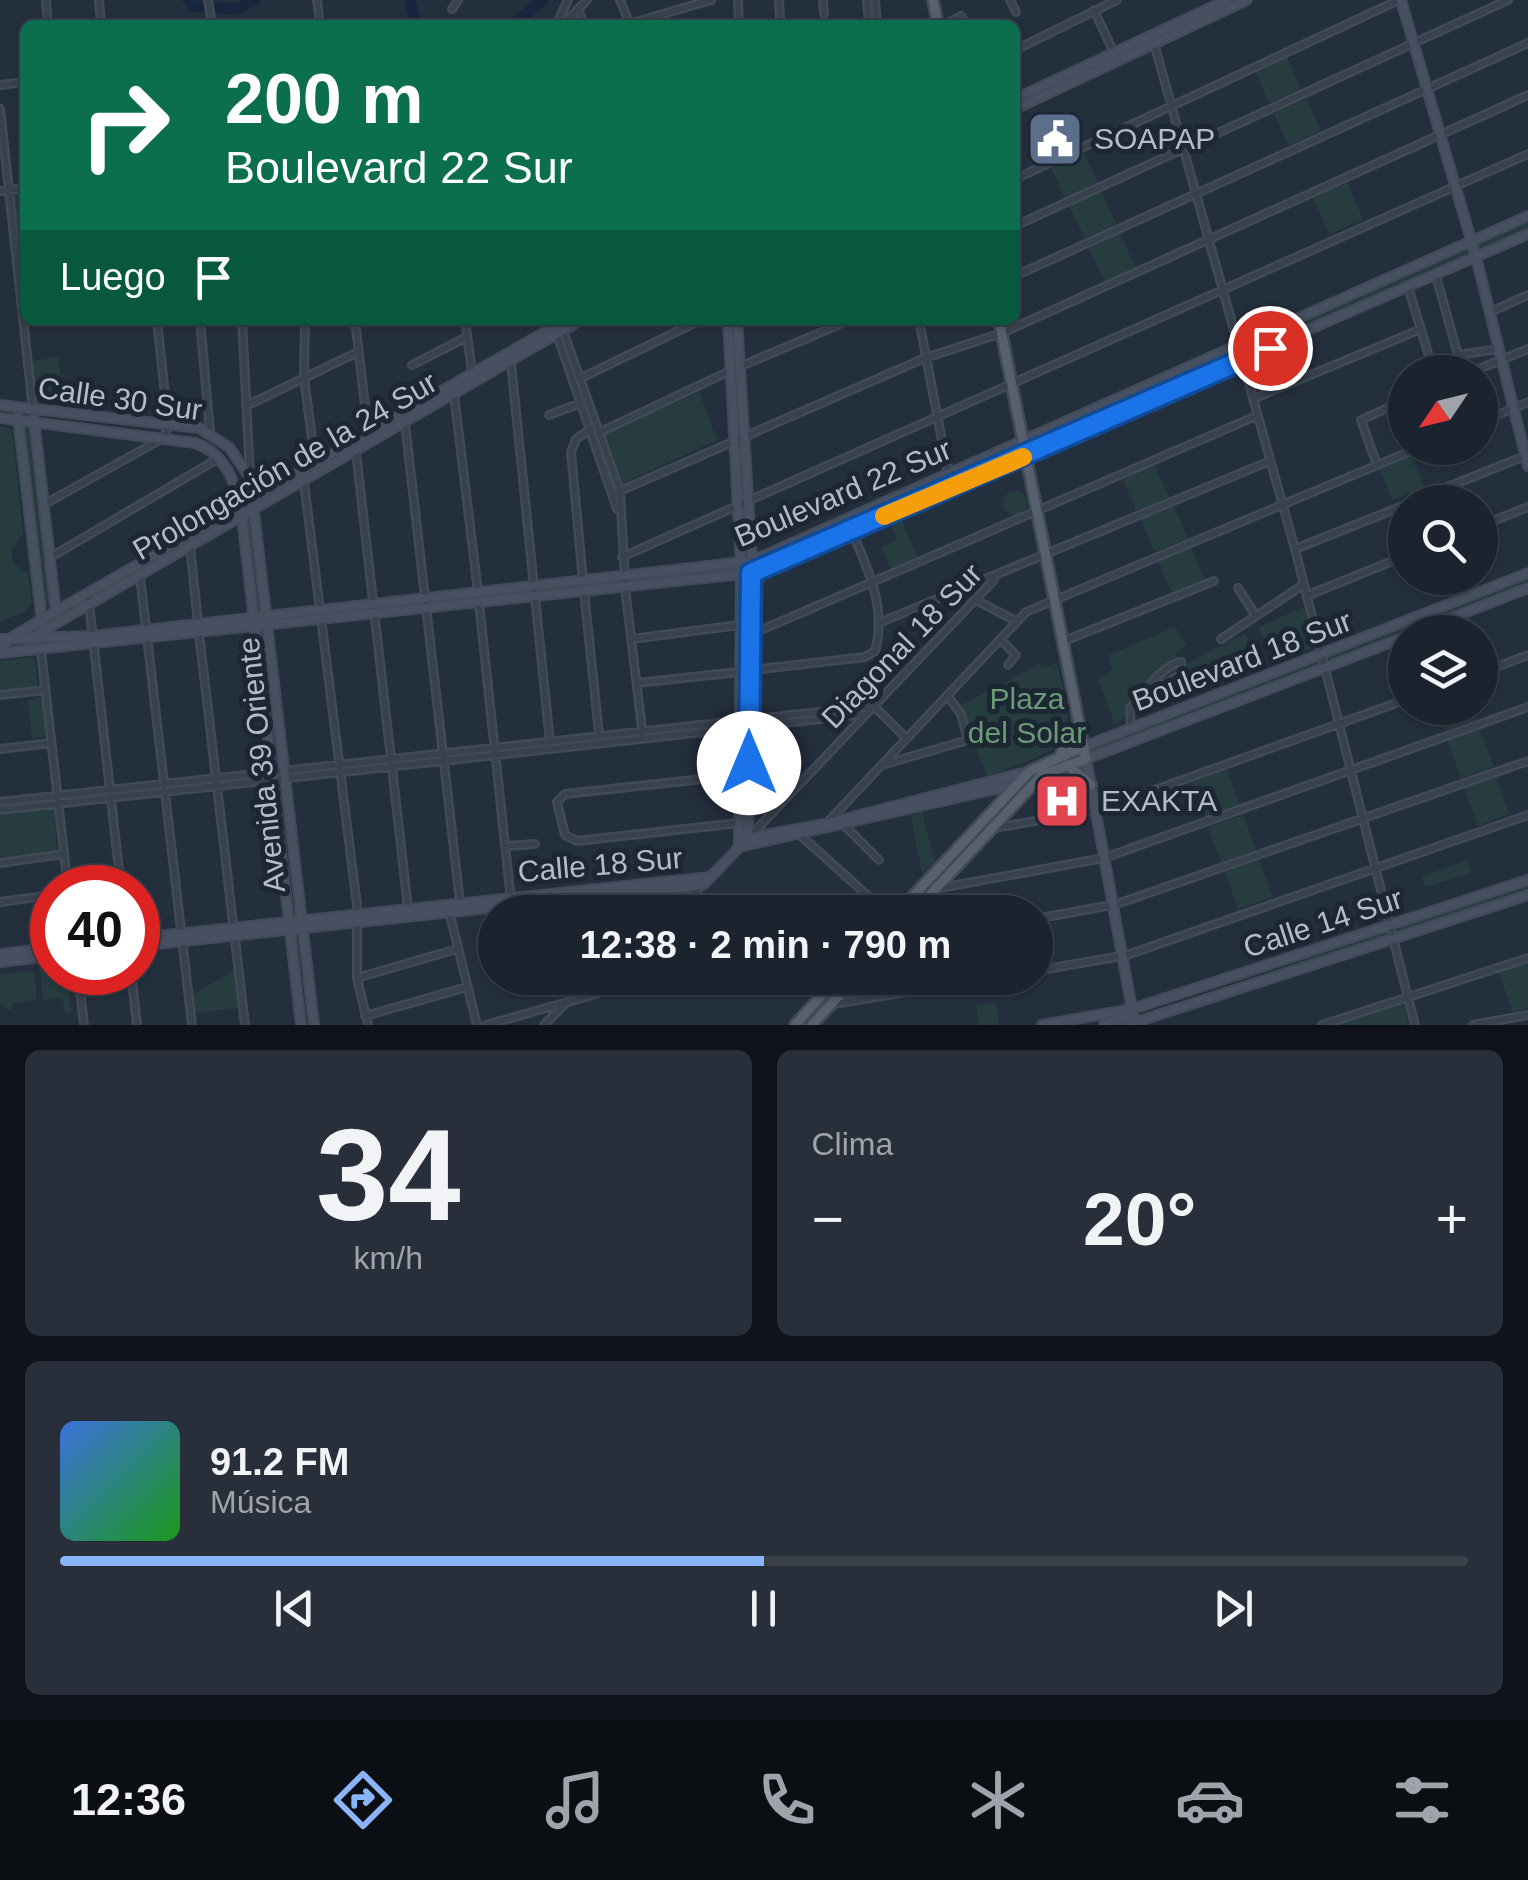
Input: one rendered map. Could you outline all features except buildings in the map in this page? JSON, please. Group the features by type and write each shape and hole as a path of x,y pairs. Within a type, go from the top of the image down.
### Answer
{"main road":[{"path":"930,895 1042,775 1086,759 1000,325"},
{"path":"1058,756 1081,728"},
{"path":"914,895 1030,771 1083,747"},
{"path":"1068,766 1091,785"},
{"path":"795,1025 822,995"},
{"path":"812,1025 839,995"}],"street":[{"path":"452,9 458,0"},
{"path":"565,20 587,0"},
{"path":"644,20 711,0"},
{"path":"779,0 780,17"},
{"path":"823,0 824,14"},
{"path":"1010,0 1016,12"},
{"path":"1020,47 1118,0"},
{"path":"1020,106 1227,0"},
{"path":"1020,97 1114,52 1248,0"},
{"path":"1020,176 1400,0 1476,257 1527,459 1458,485"},
{"path":"1020,224 1508,0"},
{"path":"578,9 582,20"},
{"path":"1094,10 1114,52"},
{"path":"1152,40 1295,549 1415,1025"},
{"path":"1020,274 1528,42"},
{"path":"1020,325 1528,95"},
{"path":"0,109 20,290"},
{"path":"622,557 1528,154"},
{"path":"0,191 20,189"},
{"name":"Boulevard 22 Sur","path":"0,651 584,587 741,564 1528,216"},
{"name":"Boulevard 22 Sur","path":"625,582 751,573 1528,234"},
{"path":"1436,276 1458,354 1498,349"},
{"path":"1408,287 1428,353"},
{"path":"1490,312 1528,295"},
{"path":"24,325 57,616"},
{"path":"45,504 164,438 168,423 158,325"},
{"path":"200,325 210,432"},
{"path":"242,325 254,505"},
{"path":"305,325 304,377 316,464"},
{"path":"355,325 368,434"},
{"path":"466,325 472,375"},
{"path":"559,325 600,432 616,492 643,733"},
{"path":"559,325 582,403 616,492"},
{"name":"Prolongación de la 24 Sur","path":"0,651 4,639 42,625 241,512 304,482 368,434 511,363 559,325"},
{"name":"Prolongación de la 24 Sur","path":"254,505 316,464 406,424 472,375 559,325"},
{"path":"581,378 691,325"},
{"path":"729,325 744,435 752,560 750,635 744,671"},
{"path":"737,325 734,439 748,838 798,834 1030,771"},
{"path":"600,432 838,325"},
{"path":"920,325 948,472"},
{"path":"616,492 925,358 1019,325"},
{"path":"1253,399 1421,330"},
{"path":"412,365 467,338"},
{"path":"1498,362 1528,349"},
{"path":"248,405 358,352"},
{"path":"511,363 550,748"},
{"path":"454,391 498,750 511,895"},
{"path":"1498,415 1528,402"},
{"path":"549,415 582,403"},
{"name":"Calle 30 Sur","path":"0,405 168,423 210,432 236,454 250,478"},
{"path":"17,408 65,865"},
{"path":"1377,464 1361,420 1388,408"},
{"path":"750,635 1257,416"},
{"name":"Calle 30 Sur","path":"0,418 204,446 219,458 234,483 241,512"},
{"path":"406,424 460,902"},
{"path":"591,429 576,439 570,452 599,734"},
{"path":"355,447 409,911"},
{"path":"51,557 219,458"},
{"path":"825,824 1016,620 1054,599 1388,460"},
{"name":"Diagonal 18 Sur","path":"693,895 996,578 1270,461"},
{"path":"304,482 357,917 357,978 368,1025"},
{"name":"Avenida 39 Oriente","path":"254,505 314,1025"},
{"path":"1498,519 1528,507"},
{"name":"Prolongación de la 24 Sur","path":"89,598 190,546 241,512"},
{"name":"Avenida 39 Oriente","path":"241,512 301,1025"},
{"path":"1295,549 1388,512"},
{"path":"637,682 865,657 877,647 880,623 873,581 852,530"},
{"path":"190,546 245,1025"},
{"path":"1306,596 1388,563"},
{"name":"Boulevard 18 Sur","path":"1083,747 1528,573"},
{"path":"140,574 192,1025"},
{"path":"880,623 996,578"},
{"path":"1064,642 1214,581"},
{"path":"1221,639 1303,584"},
{"path":"1238,588 1256,616"},
{"path":"1459,615 1528,588"},
{"path":"89,598 118,865"},
{"path":"976,600 1016,620"},
{"name":"Prolongación de la 24 Sur","path":"12,652 42,625"},
{"path":"632,639 739,625"},
{"name":"Boulevard 22 Sur","path":"4,639 41,646"},
{"path":"1000,640 1016,655 1008,665"},
{"name":"Boulevard 18 Sur","path":"1086,759 1388,643"},
{"path":"1498,666 1528,655"},
{"path":"1131,729 1130,708 1174,663 1181,662 1183,674 1142,696"},
{"path":"1285,668 1291,681"},
{"path":"1256,679 1262,692"},
{"path":"0,696 45,690"},
{"path":"1219,694 1224,707"},
{"path":"882,764 968,740 962,714 947,695"},
{"path":"0,802 272,769 286,772 550,748 874,706 906,738"},
{"path":"992,828 1096,810 1388,706"},
{"path":"937,888 1104,858 1528,707"},
{"path":"744,722 866,714"},
{"path":"744,722 739,848 1018,784"},
{"path":"498,750 599,734 643,733"},
{"path":"0,749 51,743"},
{"path":"1086,759 1130,1017"},
{"path":"1053,916 1113,906 1528,762"},
{"path":"0,810 273,779 286,772"},
{"path":"739,774 564,794 557,802 565,835 577,842 739,823"},
{"path":"1053,967 1121,956 1528,815"},
{"path":"844,826 879,860"},
{"path":"798,834 867,895"},
{"path":"508,846 535,844"},
{"path":"0,862 64,854"},
{"name":"Calle 14 Sur","path":"1130,1017 1184,992 1528,880"},
{"name":"Calle 18 Sur","path":"554,895 706,881"},
{"name":"Calle 14 Sur","path":"1130,1017 1528,895"},
{"path":"0,902 30,898"},
{"name":"Calle 18 Sur","path":"160,937 478,901"},
{"name":"Calle 18 Sur","path":"409,911 449,912 478,906"},
{"path":"449,912 477,1025"},
{"name":"Calle 18 Sur","path":"160,941 181,937"},
{"path":"357,978 458,949"},
{"path":"0,954 30,951"},
{"path":"1322,1025 1528,958"},
{"path":"0,962 30,959"},
{"path":"366,1016 467,987"},
{"path":"81,995 84,1025"},
{"path":"134,995 137,1025"},
{"path":"486,1025 592,995"},
{"path":"830,1004 886,995"},
{"path":"544,1025 566,1002"},
{"path":"1473,1025 1528,1015"},
{"path":"1042,1025 1130,1017"},
{"path":"1104,1025 1130,1017"}],"green space":[{"path":"1287,57 1301,89 1269,103 1255,71"},
{"path":"1307,99 1321,131 1288,145 1274,113"},
{"path":"1083,151 1098,183 1065,198 1050,166"},
{"path":"1348,183 1363,220 1329,234 1313,197"},
{"path":"20,191 20,245 13,192"},
{"path":"1101,191 1116,224 1085,238 1069,206"},
{"path":"1528,216 1528,234 1029,454 1027,440"},
{"path":"1119,232 1136,267 1105,282 1088,247"},
{"path":"58,357 64,400 37,400 32,361"},
{"path":"699,392 717,440 623,483 605,433"},
{"path":"30,424 52,601 42,606 23,425"},
{"path":"0,426 9,428 13,436 23,534 11,551 14,564 28,574 32,602 26,611 0,622"},
{"path":"1021,446 1022,453 754,570 755,561"},
{"path":"1154,463 1170,499 1137,513 1122,477"},
{"path":"1388,463 1415,465 1423,485 1388,485 1388,490 1379,467"},
{"path":"1015,491 1024,494 1024,512 1015,515 1006,512 1003,503 1006,494"},
{"path":"1174,506 1188,539 1154,552 1141,519"},
{"path":"899,514 918,558 892,571 881,547 897,540 889,519"},
{"path":"1190,545 1205,580 1172,594 1157,559"},
{"path":"739,565 739,574 272,621 314,614"},
{"path":"1528,573 1528,588 1458,615 1421,615 1472,595 1498,595 1498,585"},
{"path":"1304,607 1314,648 1304,650 1300,633 1266,645 1259,627"},
{"path":"1175,627 1187,645 1176,654 1188,677 1115,724 1098,680 1112,669 1109,655"},
{"path":"1388,628 1388,642 1093,756 1091,745"},
{"path":"1245,633 1252,646 1235,655 1240,672 1197,691 1186,664"},
{"path":"34,657 38,686 0,691 0,661"},
{"name":"Plaza del Solar","path":"1057,663 1067,714 1061,741 1035,758 987,777 961,705 1040,664 1043,668"},
{"path":"42,697 48,736 32,738 28,700"},
{"path":"1479,728 1494,766 1461,778 1447,740"},
{"path":"1073,754 1039,773 928,895 917,895 1036,769"},
{"path":"1227,768 1240,806 1206,818 1192,780"},
{"path":"1496,776 1509,814 1478,826 1464,788"},
{"path":"54,808 57,850 0,858 0,815"},
{"path":"922,812 935,862 922,874 911,816"},
{"path":"1243,815 1256,850 1221,863 1208,828"},
{"path":"1259,860 1273,897 1238,909 1225,872"},
{"path":"1467,860 1471,873 1425,887 1422,877"},
{"path":"1528,885 1528,891 1397,933 1396,928"},
{"path":"1387,931 1389,936 1145,1014"},
{"path":"1528,960 1528,1008 1513,1013 1498,970"},
{"path":"235,970 240,1008 194,1013 194,994"},
{"path":"30,971 30,995 36,995 37,1000 12,1003 12,1011 0,1005 0,975"},
{"path":"42,995 69,995 71,1012 65,1012 62,998 43,1000"},
{"path":"996,1002 999,1025 979,1025 976,1005"},
{"path":"1403,1003 1409,1025 1332,1025"}],"waterway":[{"path":"188,0 192,6 237,9 255,0"},
{"path":"410,0 415,20"},
{"path":"518,20 543,0"}],"slow traffic":[{"path":"884,516 1023,457"}],"place":[{"name":"SOAPAP","path":"1055,139"},
{"name":"EXAKTA","path":"1062,801"}],"route":[{"path":"749,763 751,573 1270,348"}]}
